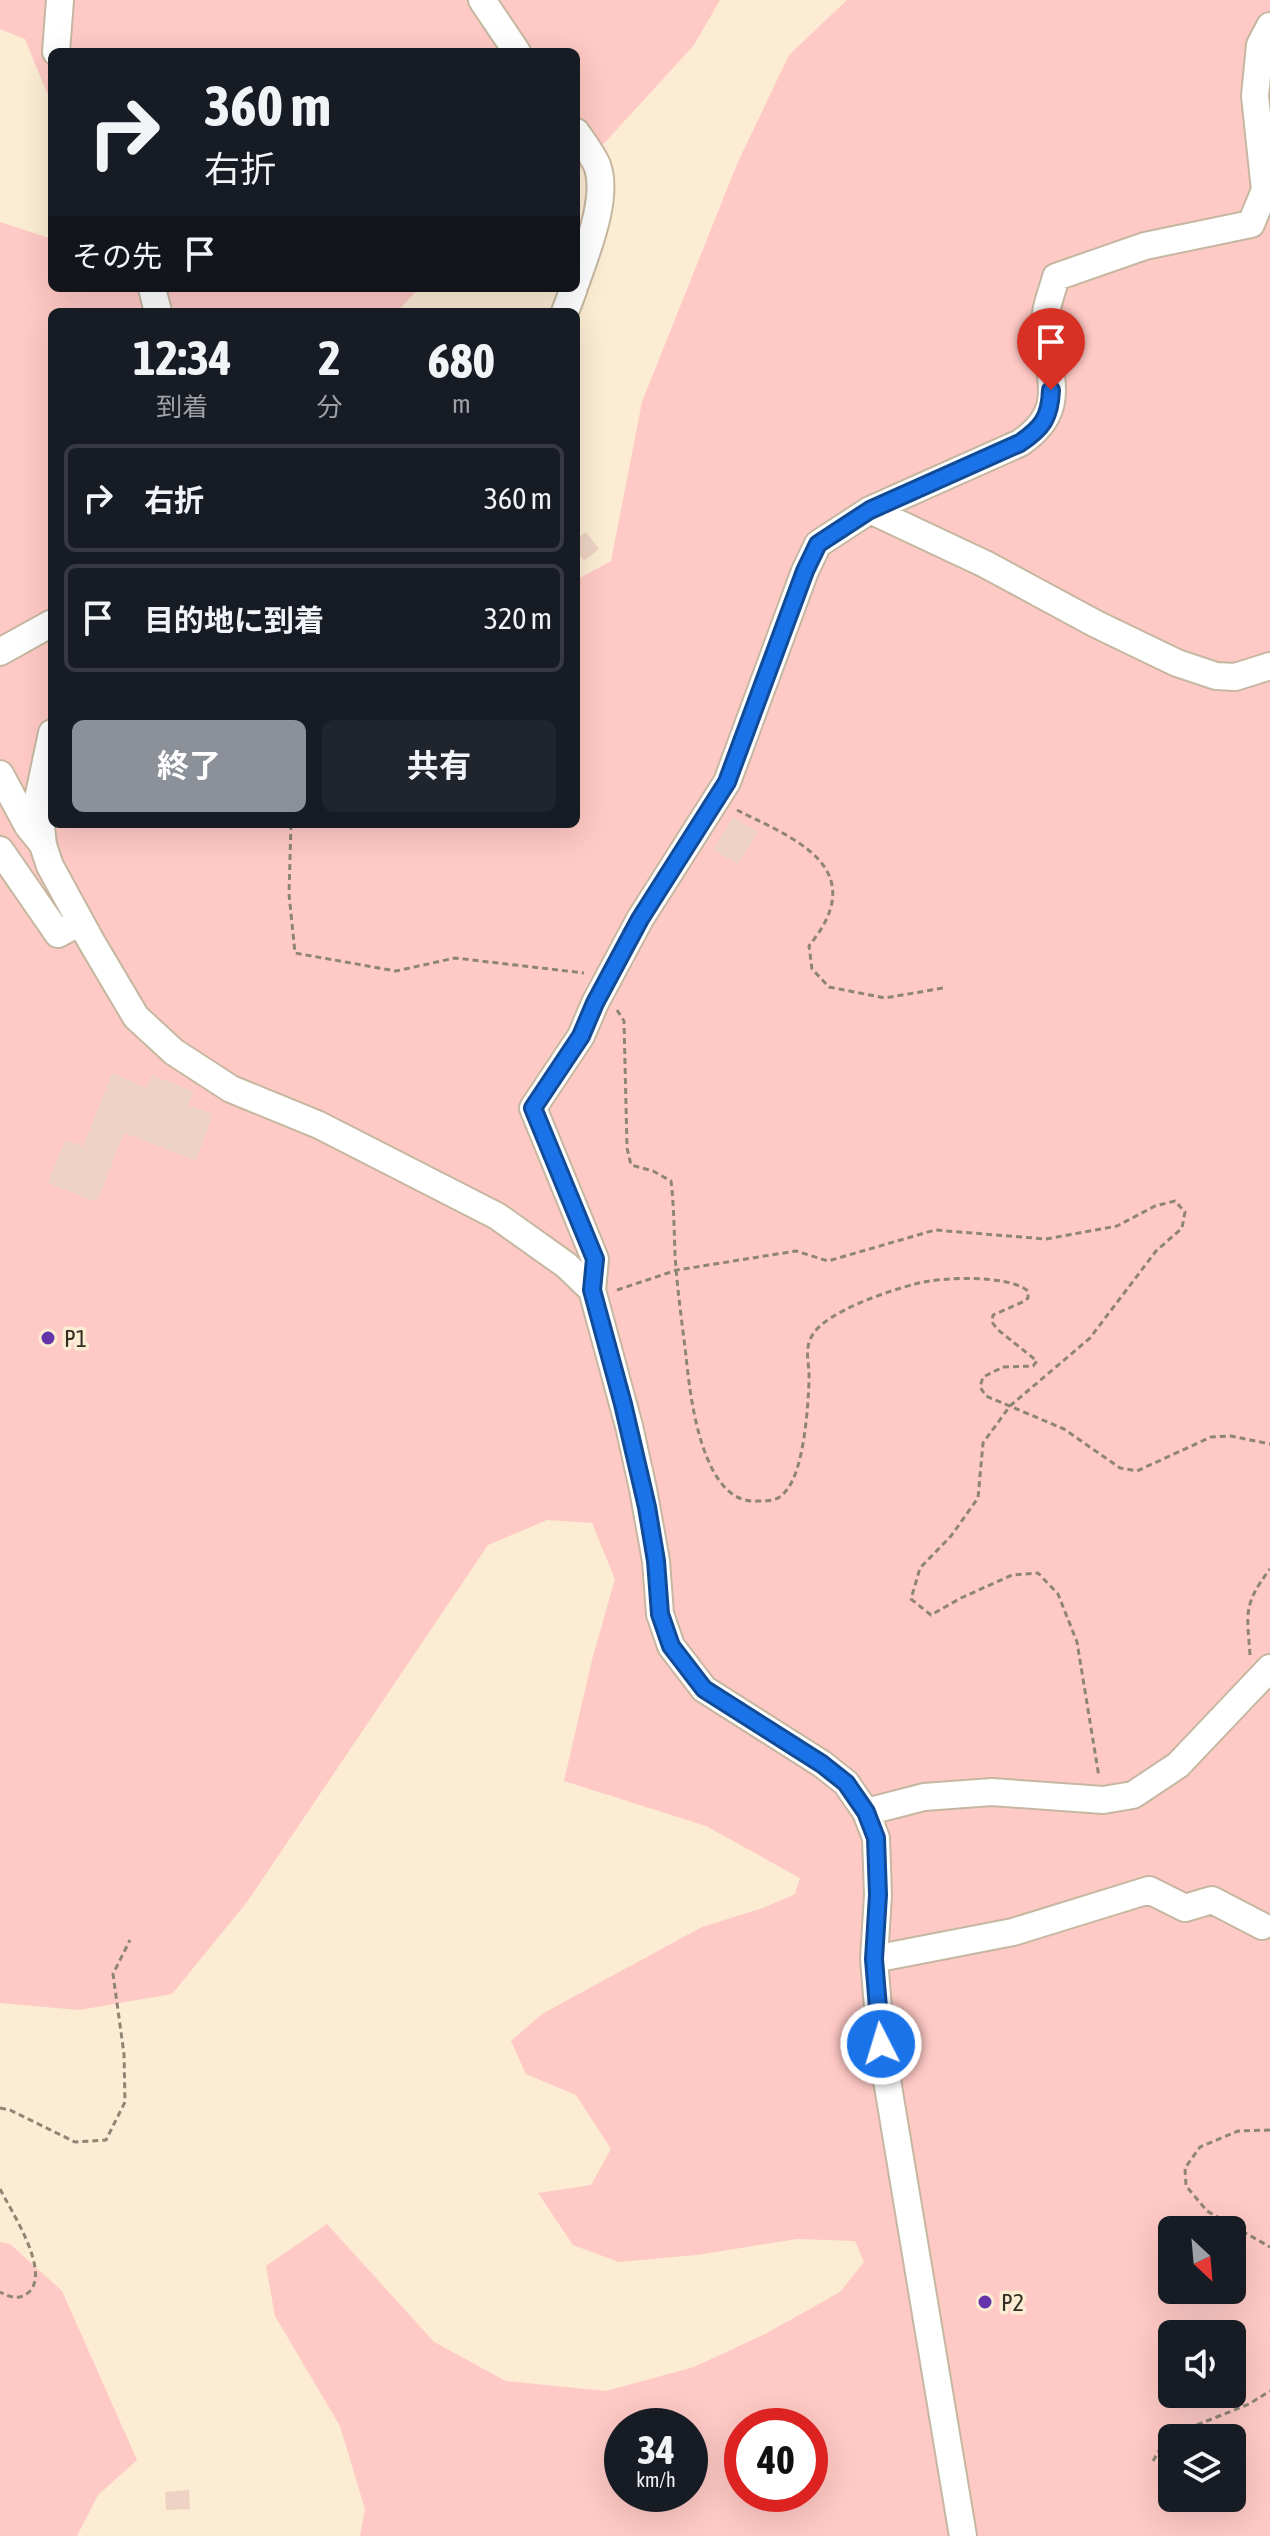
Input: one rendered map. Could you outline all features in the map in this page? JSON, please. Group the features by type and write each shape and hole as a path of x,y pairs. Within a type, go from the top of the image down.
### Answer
{"street":[{"path":"56,48 60,0"},
{"path":"482,0 514,48"},
{"path":"963,2536 881,2044 874,1959 878,1895 876,1838 866,1812 846,1783 822,1764 704,1689 671,1646 660,1614 656,1561 643,1489 593,1294 595,1259 533,1108 581,1036 640,919 727,782 805,571 818,544 870,510 1020,443 1039,431 1050,407 1052,374 1044,323 1056,277 1145,246 1251,224 1265,190 1255,96 1260,45 1270,26"},
{"path":"580,138 597,165 600,193 591,238 580,270"},
{"path":"870,510 985,564 1096,624 1177,663 1216,676 1235,677 1270,666"},
{"path":"0,652 46,630"},
{"path":"48,751 38,799 43,845 50,866 80,922 136,1017 174,1052 231,1089 319,1125 497,1216 566,1265 593,1294"},
{"path":"0,772 25,776 45,764"},
{"path":"0,772 28,826 43,845"},
{"path":"0,850 58,934 80,922"},
{"path":"866,1812 924,1797 992,1792 1103,1800 1133,1795 1178,1765 1270,1668"},
{"path":"874,1959 1013,1932 1149,1890 1185,1908 1212,1900 1262,1926"}],"path":[{"path":"716,798 810,849 826,866 833,893 827,919 809,946 812,969 829,987 885,998 943,988"},
{"path":"291,828 289,894 295,953 396,971 455,958 592,974 624,1021 627,1148 631,1165 653,1171 671,1181 691,1401 704,1449 723,1488 735,1496 752,1502 775,1500 784,1495 790,1485 800,1456 808,1391 806,1346 815,1330 867,1300 918,1283 1001,1280 1028,1291 1025,1301 993,1315 992,1322 1037,1361 1033,1366 1003,1367 983,1377 980,1387 986,1396 1064,1429 1120,1468 1137,1471 1211,1437 1231,1436 1270,1444"},
{"path":"593,1294 677,1270 796,1251 828,1261 935,1230 1046,1239 1117,1226 1155,1206 1175,1201 1185,1212 1182,1228 1156,1251 1090,1338 1010,1406 983,1443 978,1498 951,1536 920,1568 911,1599 931,1615 1012,1575 1038,1573 1048,1583 1058,1594 1077,1642 1103,1800"},
{"path":"1252,1688 1247,1609 1257,1586 1270,1569"},
{"path":"0,2108 75,2142 106,2140 125,2102 124,2054 113,1974 130,1940"},
{"path":"1270,2130 1238,2131 1200,2147 1185,2168 1186,2186 1207,2211 1270,2247"},
{"path":"0,2189 30,2249 37,2271 36,2282 23,2295 11,2298 0,2292"},
{"path":"1153,2461 1167,2437 1249,2404 1270,2391"}],"shaded area":[{"path":"0,0 720,0 694,45 580,170 580,48 48,48 48,95 25,39 0,29"},
{"path":"847,0 1270,0 1270,2536 360,2536 365,2509 340,2426 275,2316 266,2266 327,2224 434,2342 506,2381 606,2391 694,2367 767,2333 840,2292 864,2262 855,2241 797,2239 696,2255 619,2262 573,2245 538,2193 591,2185 611,2149 576,2095 526,2074 511,2041 542,2014 702,1927 763,1908 795,1894 800,1878 706,1826 564,1781 592,1660 615,1579 592,1523 547,1520 488,1545 247,1902 172,1994 79,2010 0,2003 0,222 48,238 48,292 415,292 401,308 48,308 48,828 580,828 580,578 611,561 642,402 737,164 789,55"},
{"path":"0,2242 10,2244 62,2291 137,2460 98,2495 77,2536 0,2536"}],"building":[{"path":"586,532 599,549 584,561 580,556 580,536"},
{"path":"733,817 758,832 738,864 713,850"},
{"path":"112,1073 147,1088 152,1075 194,1092 188,1105 213,1114 196,1161 124,1133 97,1202 48,1183 65,1140 83,1146"},
{"path":"189,2490 190,2509 166,2510 165,2492"}],"place":[{"name":"P1","path":"48,1338"},
{"name":"P2","path":"985,2302"}],"route":[{"path":"881,2044 874,1959 878,1895 876,1838 866,1812 846,1783 822,1764 704,1689 671,1646 660,1614 651,1525 592,1290 595,1259 533,1108 581,1036 640,919 727,782 805,571 818,544 870,510 1020,443 1039,431 1050,407 1051,390"}]}
